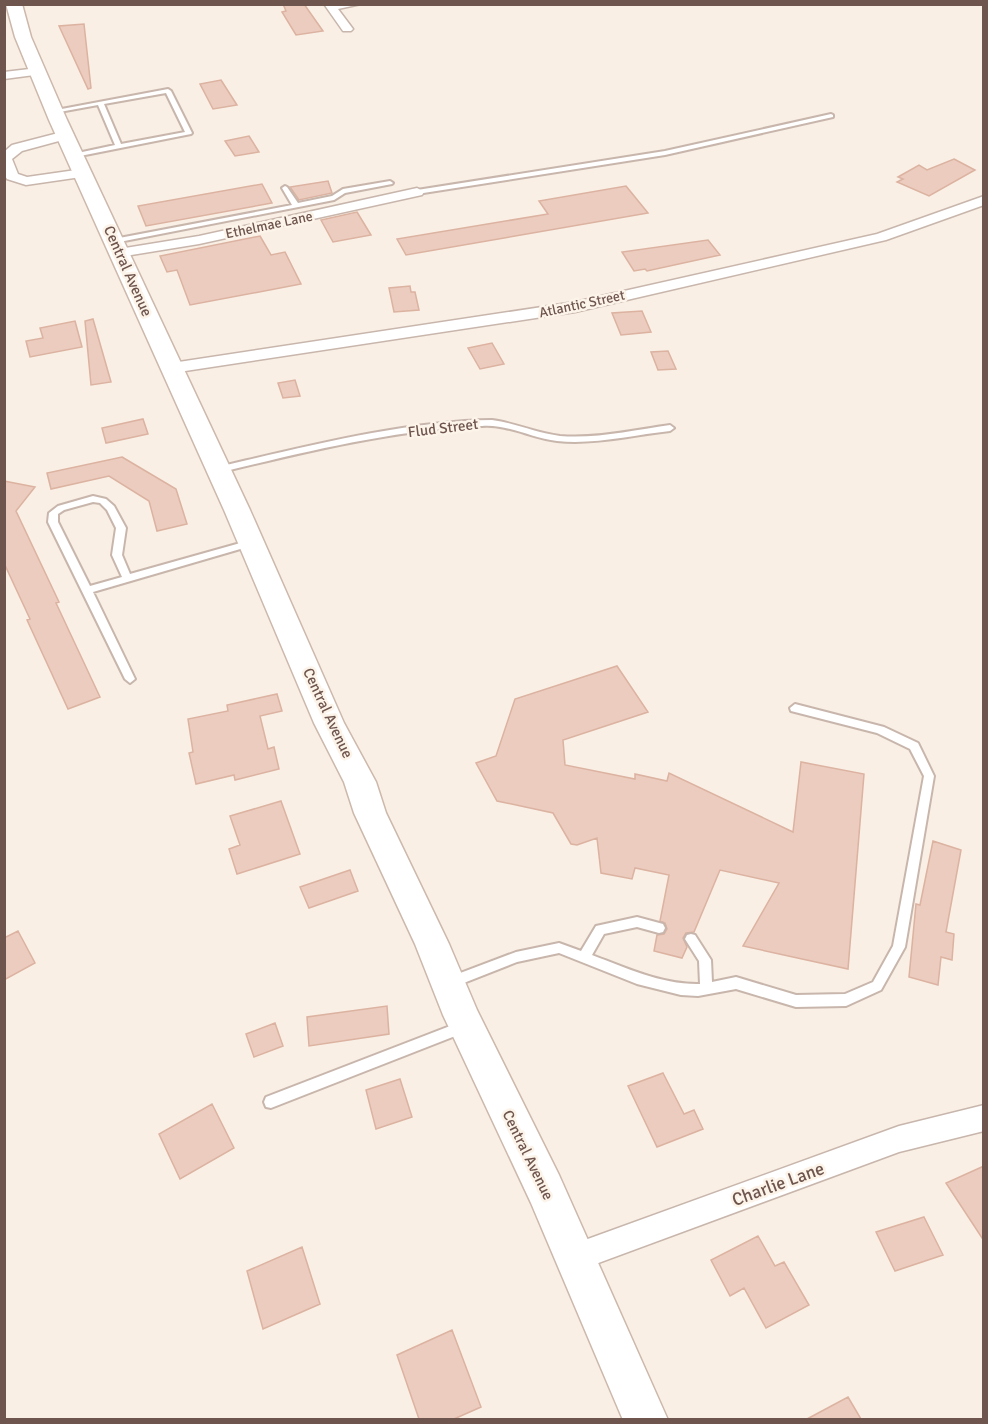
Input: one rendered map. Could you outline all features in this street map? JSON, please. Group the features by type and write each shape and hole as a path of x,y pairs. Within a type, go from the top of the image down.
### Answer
{"street":[{"path":"330,6 356,4"},
{"name":"Central Avenue","path":"18,5 22,37 69,143 252,543 319,693 329,723 360,782 370,813 466,1026 545,1189 646,1419"},
{"path":"330,6 347,29"},
{"path":"4,76 38,72"},
{"name":"Ethelmae Lane","path":"117,247 199,240 417,192"},
{"name":"Atlantic Street","path":"172,368 575,307 881,237 984,200"},
{"name":"Charlie Lane","path":"574,1257 899,1139 984,1118"}],"lane":[{"path":"168,91 189,133 119,146 69,143 100,103 168,91"},
{"path":"100,103 119,146"},
{"path":"417,192 665,153 831,116"},
{"path":"117,247 333,198 343,190 390,183"},
{"path":"285,188 296,206"},
{"name":"Flud Street","path":"217,470 283,454 457,425 509,424 557,438 670,428"},
{"path":"127,578 117,555 121,528 111,508 103,501 93,499 61,508 54,513 53,522 130,679"},
{"path":"87,590 252,543"},
{"path":"448,983 516,957 559,948 637,978 681,989 698,990 706,986 736,983 796,1001 846,1000 877,986 899,947 929,776 914,746 880,730 795,708"},
{"path":"584,958 600,930 637,922 659,928"},
{"path":"691,939 705,960 706,986"},
{"path":"271,1102 466,1026"}],"building":[{"path":"283,4 304,4 323,31 296,35 282,12 286,11"},
{"path":"84,24 91,88 88,89 59,26"},
{"path":"221,80 237,105 213,109 200,84"},
{"path":"249,136 259,152 235,156 225,141"},
{"path":"954,159 975,170 929,196 897,182 903,179 898,177 919,165 927,170"},
{"path":"328,181 332,193 299,200 290,187"},
{"path":"262,184 272,203 146,226 138,206"},
{"path":"626,186 648,213 406,255 397,239 548,214 539,201"},
{"path":"357,212 371,235 333,242 321,220"},
{"path":"260,236 271,255 285,252 301,284 190,305 177,270 167,272 160,256"},
{"path":"708,240 720,255 647,271 645,269 634,271 622,252"},
{"path":"410,286 411,292 415,292 419,310 394,312 389,288"},
{"path":"642,311 651,332 621,335 612,313"},
{"path":"93,319 111,382 91,385 85,321"},
{"path":"75,321 82,347 30,357 26,341 43,338 40,328"},
{"path":"492,343 504,364 480,369 468,348"},
{"path":"668,351 676,369 658,370 651,352"},
{"path":"295,380 300,396 283,398 278,383"},
{"path":"143,419 148,434 106,443 102,428"},
{"path":"122,457 176,489 187,524 157,531 149,501 109,476 51,489 47,473"},
{"path":"4,481 35,487 16,511 100,697 68,709 27,620 30,619 4,563"},
{"path":"617,666 648,712 563,740 565,765 635,779 635,774 667,781 669,773 793,832 801,762 864,774 848,969 743,946 779,883 720,870 694,932 686,933 683,938 687,947 682,958 654,951 657,935 664,934 667,929 665,923 660,921 669,875 635,868 632,879 601,873 597,838 577,845 571,844 553,813 497,801 476,763 496,756 515,699"},
{"path":"277,694 282,711 260,716 268,749 274,747 279,769 235,780 234,775 196,784 189,753 193,752 188,719 228,711 227,705"},
{"path":"281,801 300,854 237,874 229,849 240,845 230,816"},
{"path":"933,841 961,850 946,932 954,934 952,960 941,957 938,985 909,977 916,904 920,905"},
{"path":"350,870 358,891 309,908 300,887"},
{"path":"18,931 35,963 4,980 4,938"},
{"path":"387,1006 389,1034 309,1046 307,1017"},
{"path":"275,1023 283,1046 254,1057 246,1034"},
{"path":"663,1073 684,1114 694,1110 703,1129 657,1147 628,1086"},
{"path":"400,1079 412,1117 376,1129 366,1090"},
{"path":"212,1104 234,1148 180,1179 159,1134"},
{"path":"984,1166 984,1241 946,1183"},
{"path":"924,1217 943,1255 895,1271 876,1232"},
{"path":"758,1236 775,1266 784,1262 809,1305 766,1328 744,1288 730,1296 711,1260"},
{"path":"302,1247 320,1304 263,1329 247,1271"},
{"path":"452,1330 481,1407 454,1419 419,1419 397,1355"},
{"path":"848,1397 861,1419 807,1419"}]}
